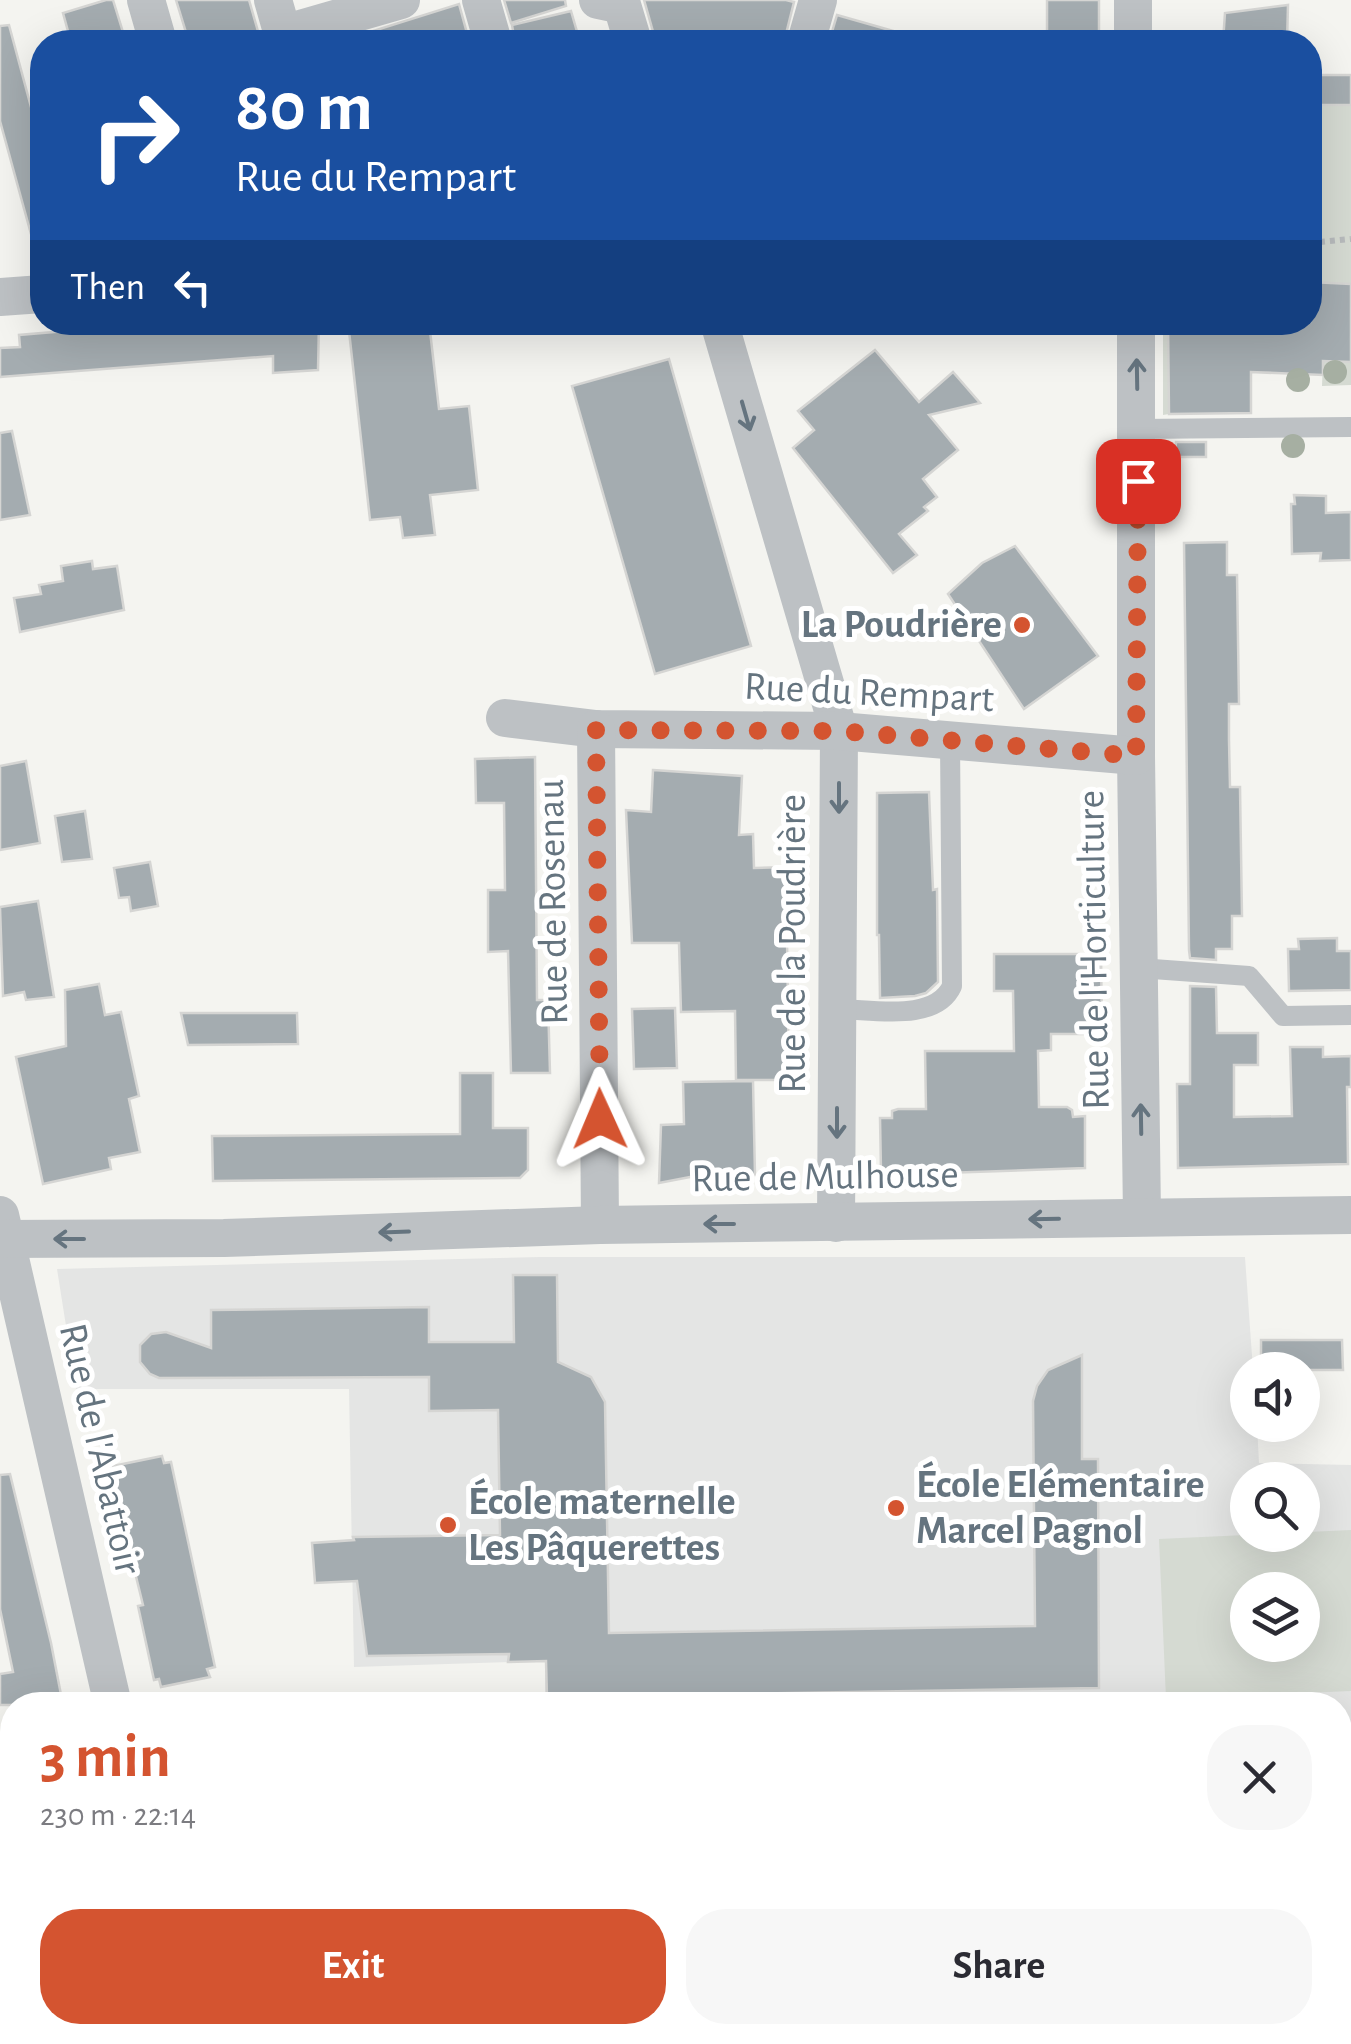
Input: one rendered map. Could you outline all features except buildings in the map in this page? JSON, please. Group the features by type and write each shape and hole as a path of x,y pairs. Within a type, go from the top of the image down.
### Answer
{"street":[{"path":"146,0 155,30"},
{"path":"280,26 401,0"},
{"path":"481,0 490,30"},
{"path":"598,0 622,5 629,30"},
{"path":"809,30 818,0"},
{"path":"1133,0 1134,30"},
{"path":"0,297 30,295"},
{"name":"Rue de la Poudrière","path":"723,335 839,731 836,1223"},
{"name":"Rue de l'Horticulture","path":"1136,335 1142,1216"},
{"name":"Rue de Rosenau","path":"505,718 596,730 600,1225"},
{"name":"Rue du Rempart","path":"596,730 839,731 1136,756"},
{"name":"Rue de Mulhouse","path":"2,1231 224,1238 600,1225 1351,1215"},
{"name":"Rue de l'Abattoir","path":"2,1231 111,1692"}],"lane":[{"path":"1138,429 1351,427"},
{"path":"837,1009 912,1010 937,1006 952,986 950,740"},
{"path":"1139,968 1249,976 1282,1016 1351,1015"}],"path":[{"path":"1322,242 1351,239"}],"shaded area":[{"path":"1322,105 1351,105 1351,284 1322,283"},
{"path":"1163,335 1168,335 1169,414 1163,415"},
{"path":"1323,361 1351,362 1351,385 1322,386"},
{"name":"École Elémentaire Marcel Pagnol","path":"540,1257 1245,1257 1252,1352 1230,1352 1230,1442 1258,1442 1259,1462 1230,1462 1230,1552 1320,1552 1320,1464 1351,1465 1351,1692 545,1692 545,1661 354,1667 349,1389 76,1389 57,1269"},
{"path":"1351,1530 1351,1691 1166,1692 1159,1539 1230,1536 1230,1552 1320,1552 1320,1531"}],"place":[{"name":"La Poudrière","path":"1022,625"},
{"name":"École Elémentaire Marcel Pagnol","path":"896,1508"},
{"name":"École maternelle Les Pâquerettes","path":"448,1525"}],"route":[{"path":"600,1119 596,730 839,731 1136,756 1138,481"}]}
